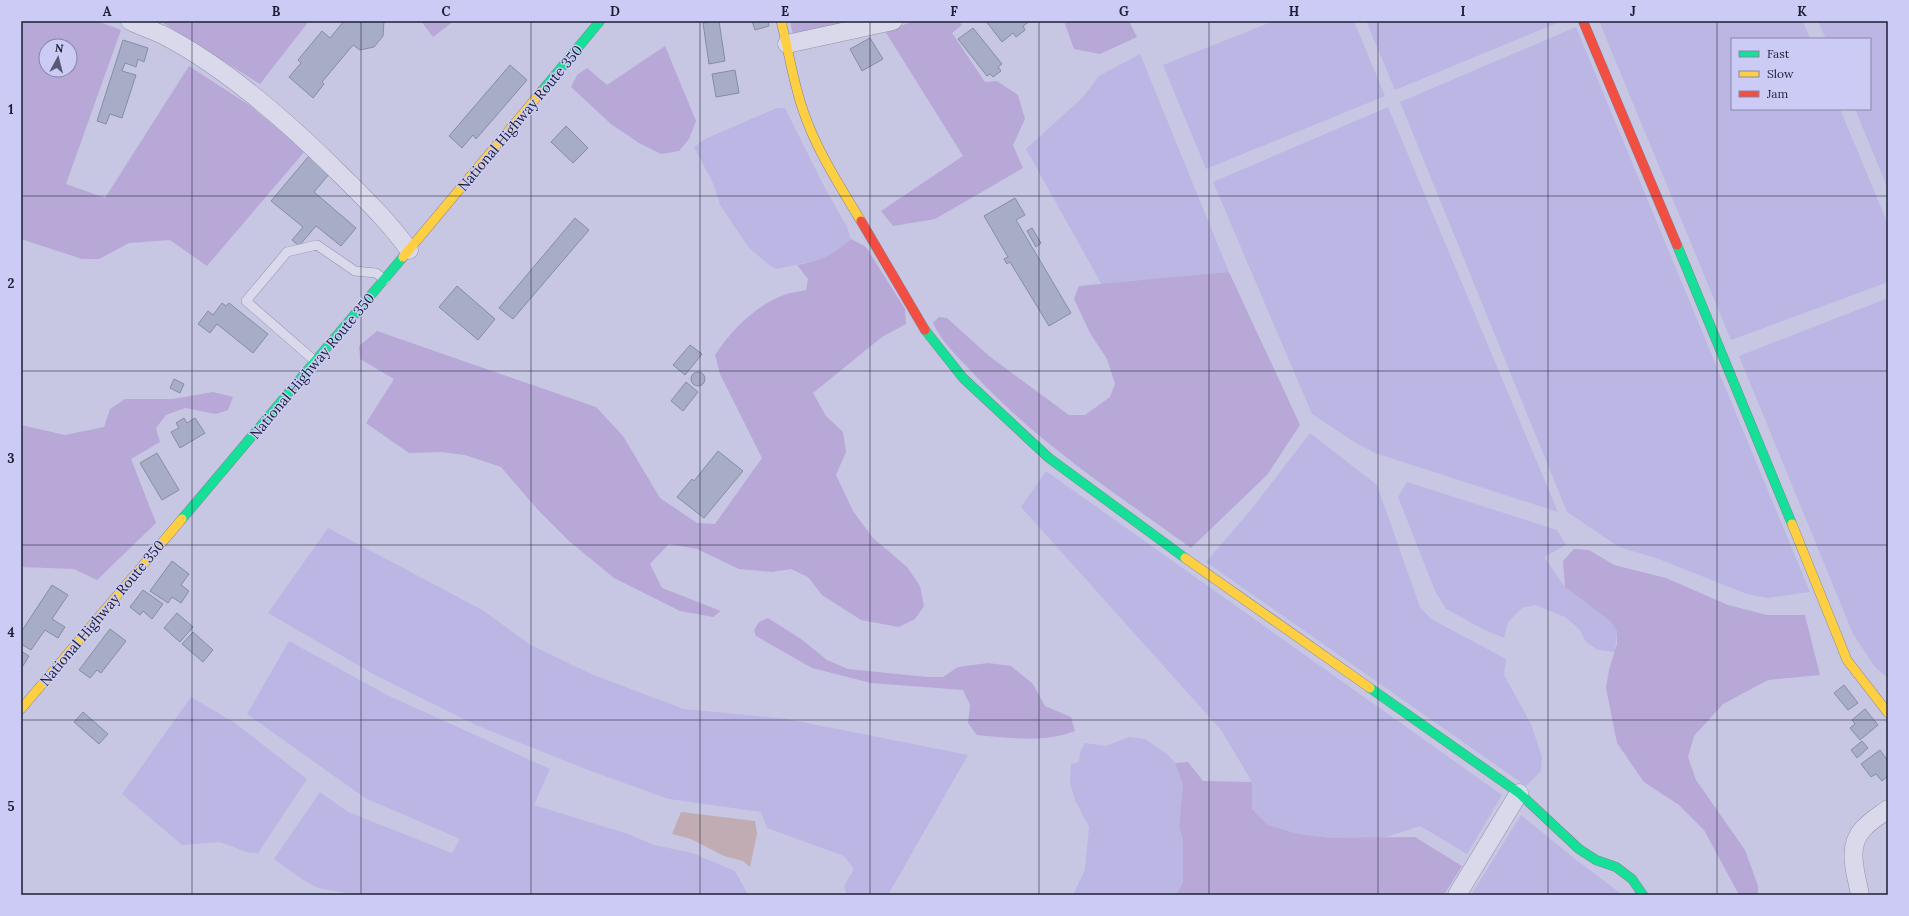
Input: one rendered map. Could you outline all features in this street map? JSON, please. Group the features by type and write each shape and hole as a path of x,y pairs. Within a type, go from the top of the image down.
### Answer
{"main road":[{"name":"National Highway Route 350","path":"21,709 316,362 600,21"},
{"path":"781,21 787,44 792,74 804,114 829,168 930,338 963,378 1049,458 1192,563 1519,793 1580,849 1596,860 1616,867 1632,879 1642,895"},
{"path":"1583,21 1723,355 1847,660 1888,713"}],"street":[{"path":"130,21 163,35 208,63 247,90 308,142 355,189 409,250"},
{"path":"787,44 893,21"},
{"path":"1457,895 1519,793"},
{"path":"1860,895 1853,853 1856,838 1864,828 1888,809"}],"lane":[{"path":"316,362 246,302 287,252 317,245 355,271 376,272 385,280"}],"shaded area":[{"path":"21,21 97,21 121,30 66,184 105,198 189,66 249,105 305,151 207,266 170,240 129,243 99,259 82,259 21,239"},
{"path":"160,21 309,21 260,84"},
{"path":"421,21 454,21 433,37"},
{"path":"790,21 868,21 793,35"},
{"path":"915,21 959,21 962,25 952,33 985,82 997,81 1018,95 1025,119 1013,145 1023,168 935,219 893,226 881,211 963,156 885,31"},
{"path":"1064,21 1129,21 1137,37 1100,54 1074,49"},
{"path":"1274,21 1354,21 1385,96 1206,169 1163,65"},
{"path":"1366,21 1562,21 1395,90"},
{"path":"1599,21 1803,21 1810,38 1731,38 1731,110 1840,110 1888,224 1888,282 1731,340"},
{"path":"1818,21 1888,21 1888,189 1855,110 1871,110 1871,38 1826,38"},
{"path":"1576,27 1810,592 1767,598 1747,594 1656,558 1619,547 1567,512 1400,102"},
{"path":"665,46 696,121 689,139 679,151 661,154 639,143 611,124 571,87 577,75 587,68 607,85"},
{"path":"1140,54 1229,272 1102,285 1026,149 1083,97 1099,76"},
{"path":"1388,107 1558,512 1375,453 1354,442 1312,414 1213,182"},
{"path":"777,108 785,108 824,186 847,227 851,239 834,254 814,261 776,269 749,248 720,205 713,183 694,147 705,139"},
{"path":"851,239 866,247 905,309 906,324 882,337 813,393 826,416 843,432 846,452 836,475 853,511 873,538 907,567 920,586 924,606 915,619 899,627 861,620 822,595 808,577 791,569 772,572 739,569 697,549 669,544 650,564 662,588 721,611 713,617 680,611 614,578 569,541 538,510 501,467 465,455 440,452 409,453 366,423 394,379 360,359 359,346 377,331 596,407 623,436 660,498 697,523 715,524 762,458 720,374 715,355 735,329 751,314 769,302 782,296 806,290 808,279 797,265 814,261 826,256 838,250"},
{"path":"1229,272 1300,425 1267,475 1191,548 1049,444 1022,421 996,397 945,343 933,323 939,317 947,318 989,356 1069,415 1085,415 1110,397 1115,384 1107,359 1090,333 1074,299 1079,286"},
{"path":"1888,298 1888,678 1875,667 1853,634 1739,356"},
{"path":"213,392 233,397 228,410 216,414 185,408 166,415 156,428 160,442 131,459 156,523 97,580 74,569 21,567 21,425 65,435 104,427 110,409 125,399 173,399"},
{"path":"1310,433 1377,485 1420,607 1431,619 1506,659 1504,675 1531,724 1542,757 1541,771 1526,786 1206,562 1250,511"},
{"path":"1046,471 1502,795 1467,854 1420,826 1383,838 1331,838 1298,834 1268,825 1252,809 1252,782 1221,730 1021,507"},
{"path":"1407,482 1557,530 1566,545 1544,557 1565,587 1610,621 1617,631 1615,652 1598,650 1586,642 1580,630 1565,617 1535,605 1522,608 1508,622 1504,638 1483,629 1446,609 1435,591 1398,497"},
{"path":"328,528 484,611 529,644 591,674 684,709 787,719 968,755 888,895 847,895 844,886 854,869 844,856 767,828 761,812 669,799 588,770 478,726 375,675 268,613"},
{"path":"1574,549 1589,550 1614,565 1666,578 1728,605 1767,615 1805,615 1820,675 1768,680 1723,704 1694,736 1688,757 1696,780 1745,850 1758,886 1758,895 1739,895 1704,830 1679,805 1644,782 1617,743 1606,688 1609,670 1617,644 1617,631 1610,621 1565,587 1563,561"},
{"path":"768,618 801,639 827,660 848,669 927,677 943,677 958,667 988,663 1011,666 1033,684 1045,706 1071,717 1075,731 1051,737 1026,739 977,735 968,723 970,705 963,690 871,683 812,668 756,636 754,630 759,622"},
{"path":"289,641 387,695 550,769 534,805 628,834 654,845 692,853 735,871 748,895 357,895 318,888 303,880 274,859 320,792 348,812 452,853 460,839 365,798 247,714"},
{"path":"191,697 235,723 307,779 258,853 249,853 220,842 182,845 122,794"},
{"path":"1129,737 1145,739 1167,754 1175,763 1183,785 1179,827 1183,840 1183,882 1176,895 1073,895 1085,870 1089,827 1075,800 1070,783 1071,764 1079,762 1080,752 1085,743 1106,746"},
{"path":"1188,762 1203,781 1252,782 1252,809 1268,825 1298,834 1331,838 1415,837 1462,866 1444,895 1176,895 1183,882 1183,840 1179,827 1183,785 1175,763"},
{"path":"681,812 755,821 757,834 750,867 743,861 724,856 691,839 672,834"},
{"path":"1521,815 1575,859 1623,895 1471,895"}],"building":[{"path":"344,21 384,21 383,36 374,47 360,50 353,45 322,82 324,84 313,98 289,77 301,63 298,60 322,31 330,38"},
{"path":"719,21 725,61 709,64 703,23"},
{"path":"752,21 768,21 769,26 755,30"},
{"path":"986,21 1030,21 1023,26 1025,30 1016,37 1013,33 1002,42"},
{"path":"973,28 1002,64 998,67 1001,71 993,77 990,74 987,76 958,39"},
{"path":"870,38 883,59 862,71 850,49"},
{"path":"123,40 148,48 144,62 138,59 136,67 125,63 122,71 136,75 122,118 110,114 106,124 97,121"},
{"path":"510,65 527,80 476,139 473,135 462,148 449,136"},
{"path":"735,70 739,93 716,97 712,74"},
{"path":"566,126 588,148 573,163 551,142"},
{"path":"309,156 330,173 314,192 356,228 341,246 316,226 299,246 292,240 303,227 271,201"},
{"path":"1015,198 1025,215 1016,220 1071,313 1049,326 1010,262 1007,264 1004,259 1008,257 984,216"},
{"path":"575,218 589,230 513,319 499,308"},
{"path":"1032,228 1041,243 1036,247 1027,231"},
{"path":"457,286 495,319 478,340 439,307"},
{"path":"222,303 226,306 229,303 268,334 253,353 217,324 210,333 198,324 208,311 213,315"},
{"path":"690,345 702,354 685,375 673,365"},
{"path":"695,372 701,372 705,376 705,382 701,386 695,386 691,382 691,376"},
{"path":"174,379 184,384 180,393 170,388"},
{"path":"686,382 698,392 683,411 671,401"},
{"path":"184,418 187,423 195,418 205,433 180,448 171,432 179,428 176,423"},
{"path":"718,451 743,471 704,518 677,497 692,479 694,481"},
{"path":"157,453 179,490 162,500 140,463"},
{"path":"172,561 189,574 181,585 189,591 181,603 172,597 168,603 150,591"},
{"path":"52,585 68,595 52,619 65,627 58,638 45,630 31,650 21,644 21,632"},
{"path":"143,590 163,604 152,619 143,611 140,615 130,607"},
{"path":"177,613 193,627 180,642 164,628"},
{"path":"110,629 126,641 101,673 97,670 90,678 79,670"},
{"path":"193,632 213,650 203,662 182,644"},
{"path":"21,651 29,656 21,669"},
{"path":"1844,685 1858,703 1848,710 1834,693"},
{"path":"1865,709 1878,725 1860,740 1850,728 1855,724 1852,720"},
{"path":"83,712 108,734 99,744 74,722"},
{"path":"1862,741 1868,748 1857,758 1851,750"},
{"path":"1880,750 1888,761 1888,776 1882,781 1876,774 1871,777 1861,764"}],"traffic: fast":[{"path":"541,92 600,21"},
{"path":"1677,245 1792,524"},
{"path":"182,519 403,257"},
{"path":"925,330 963,378 1049,458 1185,558"},
{"path":"1370,688 1519,793 1579,849 1596,860 1616,867 1632,879 1643,895"}],"traffic: slow":[{"path":"781,21 800,102 809,127 815,141 861,221"},
{"path":"403,257 541,92"},
{"path":"21,709 182,519"},
{"path":"1792,524 1847,660 1888,713"},
{"path":"1185,558 1370,688"}],"traffic: jam":[{"path":"1583,21 1677,245"},
{"path":"861,221 925,330"}]}
